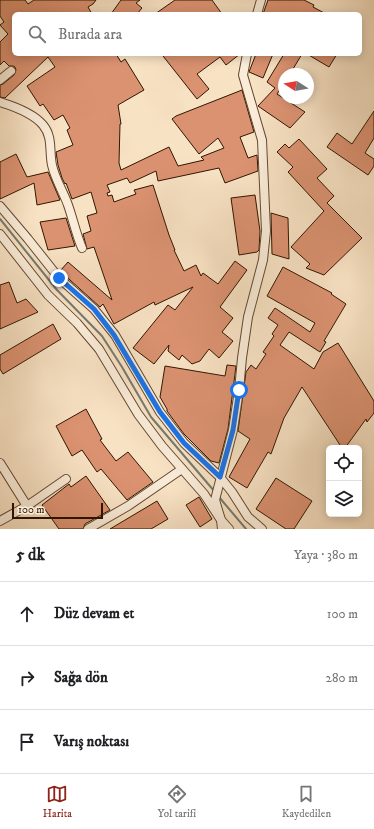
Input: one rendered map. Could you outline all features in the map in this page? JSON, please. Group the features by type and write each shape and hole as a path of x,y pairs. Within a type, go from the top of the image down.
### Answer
{"street":[{"path":"258,12 261,0"},
{"path":"222,529 216,498 220,477 233,430 248,317 263,260 266,231 262,140 243,75 247,56"},
{"path":"0,80 11,71"},
{"path":"0,102 13,106 38,120 49,135 52,149 52,165 82,248"},
{"path":"0,206 59,278 94,309 114,335 160,412 184,443 220,477 232,492 248,517 262,529"},
{"path":"0,234 21,263 48,295 77,323 99,349 138,414 162,446 204,494 221,520 229,529"},
{"path":"0,464 26,506"},
{"path":"88,529 128,506 182,469"},
{"path":"0,521 26,506 66,479"}],"building":[{"path":"0,0 25,0 28,4 34,0 96,0 88,7 91,12 12,12 12,56 117,56 121,62 125,59 144,90 118,105 121,124 119,163 121,170 169,147 178,166 204,160 201,157 224,148 218,138 199,154 172,119 176,116 242,90 254,132 240,137 248,158 257,155 258,171 225,183 219,168 158,181 156,171 130,183 127,178 107,185 110,192 107,193 108,196 112,195 114,202 136,194 134,190 153,185 174,250 184,271 196,265 201,276 203,273 218,284 235,261 247,270 220,307 233,318 222,332 233,341 219,358 209,349 200,361 192,364 182,355 179,360 168,351 169,345 154,364 133,348 168,305 175,310 193,287 155,305 154,302 114,324 103,304 100,307 60,271 68,262 112,300 94,247 87,249 83,234 91,231 87,216 97,213 91,192 72,199 66,183 65,184 62,178 58,165 56,152 73,145 67,130 70,128 63,115 54,120 43,104 40,106 27,86 55,67 48,57 5,98 0,97 0,85 14,75 16,70 15,67 9,66 4,61 0,65 0,42 8,34 0,25 4,22 0,16"},
{"path":"121,0 140,0 136,3 142,8 139,12 112,12"},
{"path":"175,0 212,0 221,12 158,12"},
{"path":"268,0 304,0 314,5 313,7 322,12 264,12"},
{"path":"163,56 237,56 226,65 220,57 197,74 209,89 197,99"},
{"path":"255,56 272,56 263,78 249,72"},
{"path":"283,56 301,56 294,68 278,68 278,104 293,104 305,112 290,128 258,106 275,88 267,82"},
{"path":"310,56 336,56 329,67"},
{"path":"374,111 374,138 365,153 374,159 374,166 368,175 327,147 337,133 352,144"},
{"path":"299,139 327,169 317,178 334,196 327,203 362,238 324,275 306,268 310,264 291,247 324,211 288,172 293,167 277,152 285,144 289,148"},
{"path":"16,154 27,177 48,172 60,200 37,205 34,183 0,199 0,162"},
{"path":"255,195 260,231 259,250 257,252 239,255 231,198"},
{"path":"271,213 288,218 289,259 272,254"},
{"path":"66,218 75,246 48,250 40,222"},
{"path":"283,267 332,293 331,294 346,304 324,341 326,342 320,352 289,332 280,345 314,369 323,352 338,343 374,401 374,413 367,422 366,419 347,445 340,445 302,387 284,418 271,454 268,452 247,488 229,477 250,439 238,431 246,372 251,365 256,369 266,354 263,352 274,336 272,334 278,325 268,318 275,308 310,332 315,323 267,296"},
{"path":"9,282 17,303 26,299 38,312 0,329 0,285"},
{"path":"53,324 61,339 3,374 0,369 0,355"},
{"path":"227,365 236,366 228,429 219,463 211,461 184,434 167,411 160,397 165,366 225,376"},
{"path":"86,409 102,439 100,440 116,461 128,452 153,482 127,500 101,469 97,472 82,450 72,456 56,426"},
{"path":"86,476 110,510 85,524 83,529 59,529 42,505 69,484 71,487"},
{"path":"276,478 312,501 294,529 286,529 256,509"},
{"path":"199,497 212,519 200,527 186,505"},
{"path":"157,501 168,519 151,529 110,529"}],"waterway":[{"path":"0,219 57,290 102,336 151,417 215,492"},
{"path":"219,497 246,529"}],"route":[{"path":"59,278 94,309 114,335 160,412 184,443 220,477 233,430 239,390"}]}
